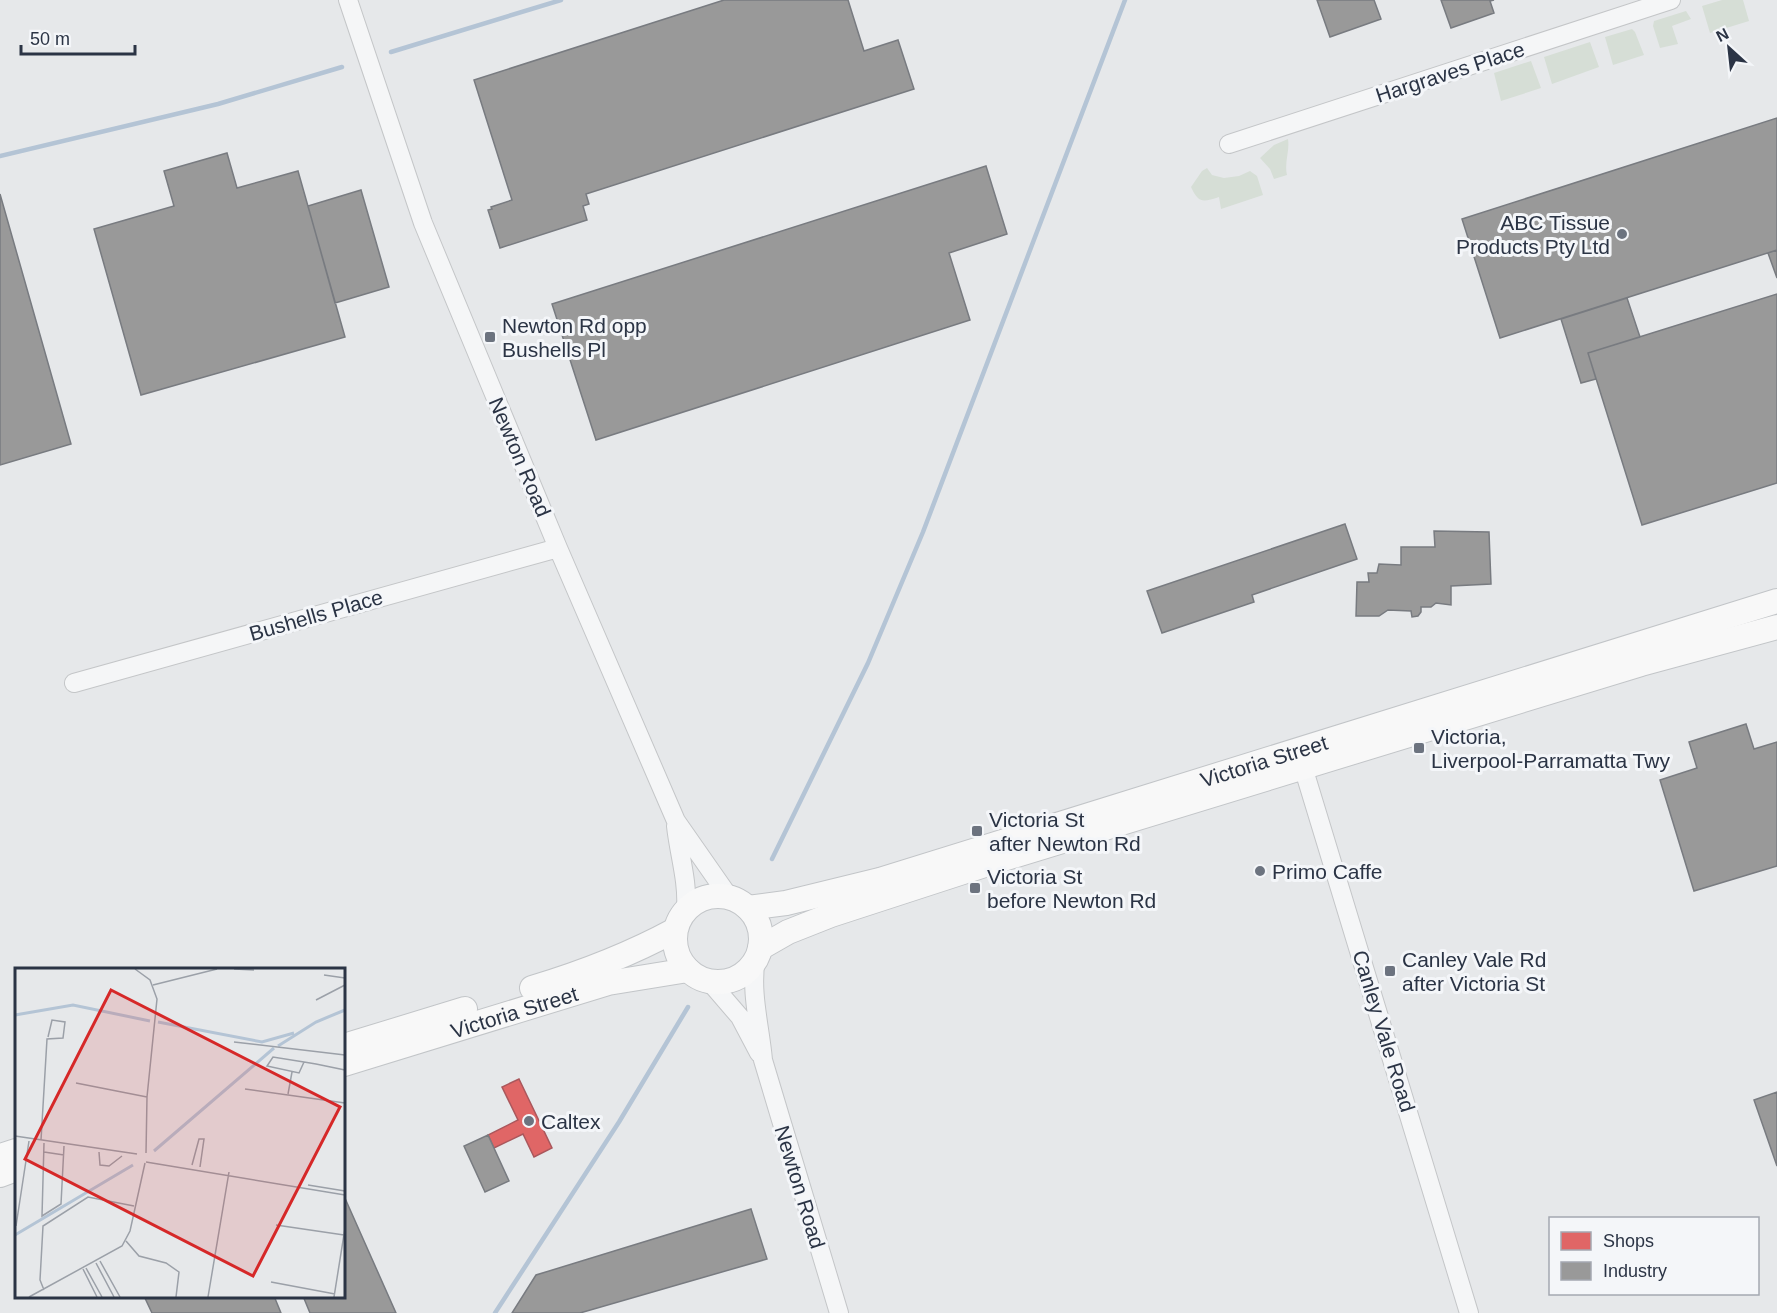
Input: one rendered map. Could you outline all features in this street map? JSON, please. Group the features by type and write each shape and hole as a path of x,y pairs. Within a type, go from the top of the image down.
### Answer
{"main road":[{"name":"Victoria Street","path":"758,953 789,932 877,899 1777,601"},
{"name":"Victoria Street","path":"738,903 786,903 880,880 1300,758 1777,627"},
{"path":"717,896 738,903 756,920 761,933 758,953 742,974 733,979 699,976 679,958 675,945 681,920 695,902 706,897 717,896"},
{"name":"Victoria Street","path":"345,1046 556,981 640,949 681,920"},
{"name":"Victoria Street","path":"345,1064 608,983 699,976"},
{"path":"0,1156 15,1151"},
{"path":"0,1175 15,1169"}],"street":[{"name":"Newton Road","path":"348,0 423,223 558,548 676,821 738,903"},
{"name":"Hargraves Place","path":"1228,144 1671,0"},
{"name":"Bushells Place","path":"74,683 558,548"},
{"name":"Canley Vale Road","path":"1300,758 1469,1313"},
{"path":"676,821 679,852 685,874 681,920"},
{"name":"Newton Road","path":"758,953 753,975 762,1060"},
{"name":"Newton Road","path":"699,976 719,990 740,1017 762,1060 839,1313"}],"shaded area":[{"path":"1722,0 1743,0 1749,21 1710,33 1702,6"},
{"path":"1686,11 1691,19 1672,26 1678,44 1660,48 1653,26 1654,21"},
{"path":"1632,29 1644,55 1613,65 1605,37"},
{"path":"1590,42 1599,67 1552,84 1544,57"},
{"path":"1531,61 1541,88 1501,101 1494,73"},
{"path":"1288,139 1287,175 1274,179 1270,169 1260,158 1274,145"},
{"path":"1207,168 1212,175 1224,178 1239,176 1250,171 1257,176 1263,195 1221,209 1219,197 1205,201 1199,199 1191,187 1202,171"}],"building: Shops":[{"path":"519,1079 552,1148 534,1157 523,1134 494,1148 488,1135 518,1120 502,1087"}],"building: Industry":[{"path":"724,0 848,0 864,51 898,40 914,89 586,194 589,204 583,206 587,220 500,248 488,210 512,200 474,80"},
{"path":"1317,0 1374,0 1381,19 1330,37"},
{"path":"1441,0 1494,0 1490,1 1494,13 1451,28"},
{"name":"ABC Tissue Products Pty Ltd","path":"1777,118 1777,250 1500,338 1462,219"},
{"path":"227,153 237,188 298,171 345,337 141,395 94,229 174,206 164,171"},
{"path":"986,166 1007,234 949,253 970,320 596,440 552,304"},
{"path":"361,190 389,287 335,303 308,206"},
{"path":"0,194 71,444 0,465"},
{"path":"1777,250 1777,278 1768,253"},
{"path":"1777,294 1777,483 1642,525 1588,353"},
{"path":"1627,298 1640,337 1588,353 1596,379 1581,383 1561,319"},
{"path":"1345,524 1357,559 1252,595 1254,602 1162,633 1147,591"},
{"path":"1434,531 1489,532 1491,584 1451,586 1451,605 1436,603 1431,607 1421,607 1418,616 1412,617 1411,611 1388,610 1379,616 1356,616 1357,582 1369,582 1368,573 1377,573 1379,564 1401,565 1401,547 1435,547"},
{"path":"1746,724 1754,749 1777,742 1777,866 1694,891 1660,780 1697,768 1689,742"},
{"path":"1777,1092 1777,1166 1754,1100"},
{"path":"488,1135 509,1181 485,1192 464,1146"},
{"path":"345,1198 396,1313 310,1313 304,1298 345,1298"},
{"path":"751,1209 767,1259 580,1313 512,1313 536,1275"},
{"path":"145,1298 275,1298 281,1313 152,1313"}],"waterway":[{"path":"391,52 561,0"},
{"path":"772,859 868,663 923,532 1125,0"},
{"path":"0,156 218,104 342,67"},
{"path":"495,1313 619,1122 688,1007"}],"place":[{"name":"ABC Tissue Products Pty Ltd","path":"1622,234"},
{"name":"Newton Rd opp Bushells Pl","path":"490,337"},
{"name":"Victoria, Liverpool-Parramatta Twy","path":"1419,748"},
{"name":"Victoria St after Newton Rd","path":"977,831"},
{"name":"Primo Caffe","path":"1260,871"},
{"name":"Victoria St before Newton Rd","path":"975,888"},
{"name":"Canley Vale Rd after Victoria St","path":"1390,971"},
{"name":"Caltex","path":"529,1121"}]}
